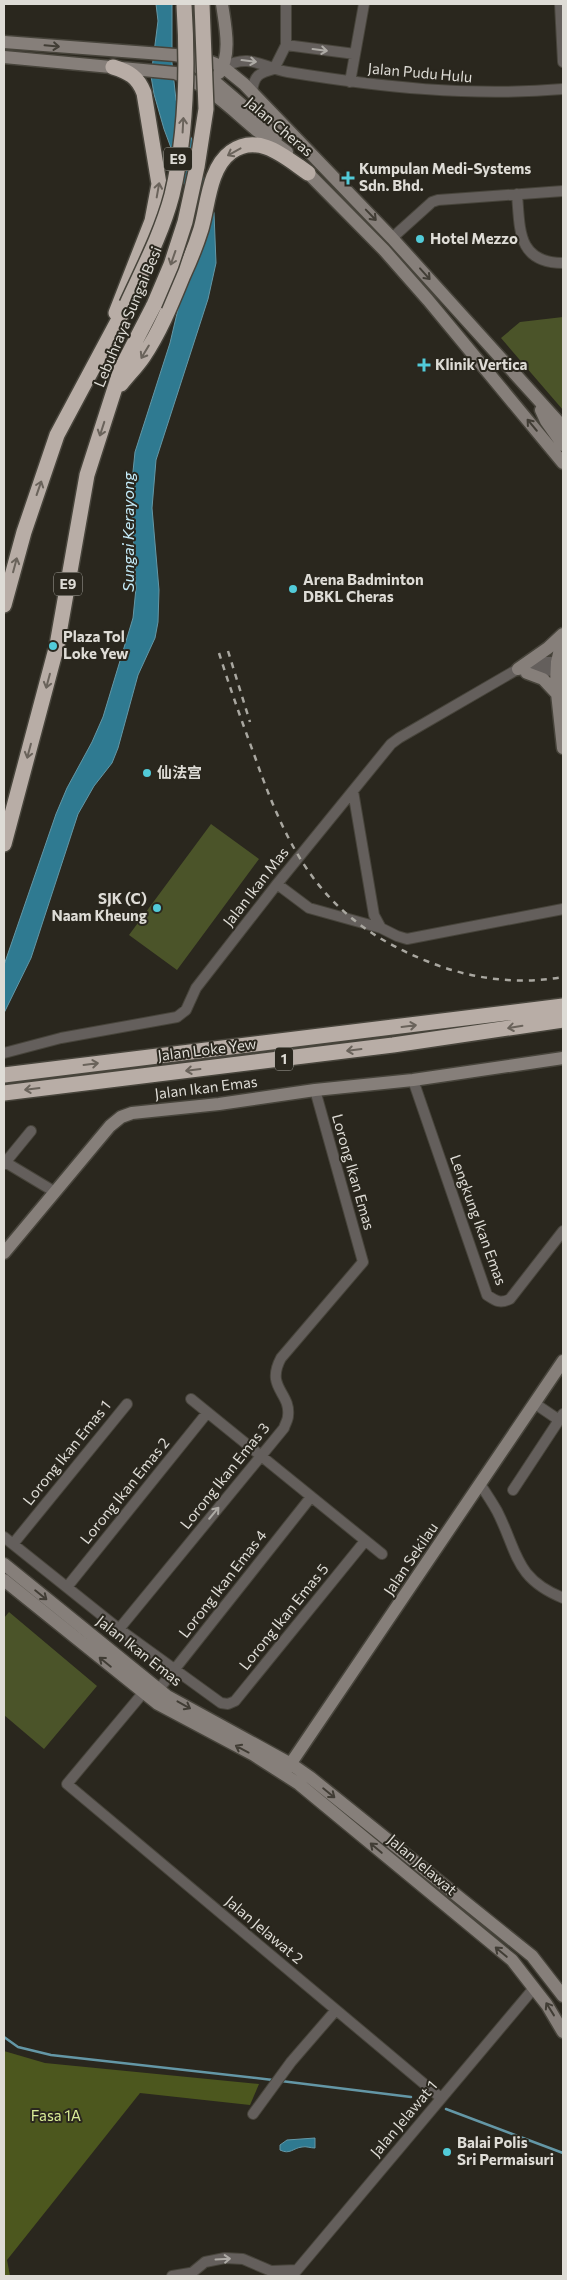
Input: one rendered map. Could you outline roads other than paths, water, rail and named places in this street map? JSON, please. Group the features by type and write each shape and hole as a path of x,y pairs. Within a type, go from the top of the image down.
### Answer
{"highway":[{"name":"Lebuhraya Sungai Besi","path":"4,605 24,532 57,434 127,304 153,249 173,187 183,135 186,49 184,4"},
{"name":"Lebuhraya Sungai Besi","path":"4,844 57,645 87,474 121,369 161,307 198,167 206,109 202,4"},
{"path":"101,352 152,221 159,184 158,168 140,83 128,72 113,67"},
{"path":"161,307 192,256 219,165 231,152 246,146 262,145 270,147 308,173"},
{"name":"Jalan Loke Yew","path":"6,1075 563,1006"},
{"name":"Jalan Loke Yew","path":"4,1093 393,1045 563,1020"}],"street":[{"path":"194,4 196,59 209,83"},
{"path":"209,83 223,67 226,41 222,4"},
{"path":"252,92 255,76 260,72 274,69 286,45 286,4"},
{"path":"350,82 364,4"},
{"path":"560,4 563,62"},
{"name":"Jalan Cheras","path":"4,42 176,56 211,62 223,67 252,92 392,238 563,428"},
{"path":"176,56 195,42"},
{"path":"286,45 355,54"},
{"path":"4,57 138,69 175,74 209,83"},
{"name":"Jalan Pudu Hulu","path":"223,67 234,62 248,60 274,69 350,82 484,94 563,90"},
{"name":"Jalan Cheras","path":"209,83 264,123 287,152 384,250 428,300 563,463"},
{"path":"392,238 432,202 438,200 563,191"},
{"path":"517,194 520,236 526,247 549,263 563,263"},
{"path":"536,399 546,421 563,444"},
{"path":"563,635 557,666 557,694 563,748"},
{"path":"557,694 543,679 522,671 563,635"},
{"name":"Jalan Ikan Mas","path":"4,1053 61,1038 177,1017 186,1010 196,988 277,884 399,738 507,677 540,662 557,666"},
{"path":"353,791 374,915 381,928"},
{"path":"277,884 309,908 381,928 402,938 420,938 563,909"},
{"name":"Jalan Ikan Emas","path":"4,1253 121,1116 132,1113 219,1104 315,1090 413,1080 563,1058"},
{"name":"Lengkung Ikan Emas","path":"413,1080 487,1295 497,1302 510,1299 563,1231"},
{"name":"Lorong Ikan Emas","path":"315,1090 363,1262"},
{"path":"31,1131 4,1163 55,1192"},
{"name":"Lorong Ikan Emas 3","path":"119,1630 284,1428 288,1416 287,1406 276,1381 275,1370 281,1358 363,1262"},
{"name":"Jalan Sekilau","path":"287,1769 563,1361"},
{"path":"191,1399 382,1554"},
{"path":"513,1490 561,1417 534,1403"},
{"name":"Lorong Ikan Emas 1","path":"12,1544 127,1404"},
{"name":"Lorong Ikan Emas 2","path":"66,1587 208,1413"},
{"path":"480,1484 497,1511 518,1562 532,1580 547,1591 563,1598"},
{"name":"Lorong Ikan Emas 4","path":"158,1689 311,1497"},
{"path":"4,1537 119,1630 174,1670"},
{"name":"Lorong Ikan Emas 5","path":"174,1670 221,1703 228,1704 235,1701 365,1541"},
{"name":"Jalan Ikan Emas","path":"4,1564 158,1689 287,1769"},
{"name":"Jalan Ikan Emas","path":"4,1580 158,1704 287,1769"},
{"path":"143,1693 158,1689"},
{"name":"Jalan Jelawat 2","path":"143,1693 67,1784 441,2098"},
{"name":"Jalan Jelawat","path":"287,1769 483,1915 532,1956 562,1993"},
{"name":"Jalan Jelawat","path":"287,1769 512,1960 547,2005 563,2032"},
{"path":"532,1956 538,1977 534,1988"},
{"path":"534,1988 546,1986 562,1993"},
{"name":"Jalan Jelawat 1","path":"172,2276 189,2274 205,2262 225,2258 243,2260 264,2272 294,2273 534,1988"},
{"path":"253,2114 291,2062 336,2010"}],"water":[{"path":"156,4 172,4 172,63 176,100 196,150 214,213 216,263 208,299 156,460 152,508 159,590 158,622 155,638 138,675 118,748 112,763 94,786 78,814 31,958 4,1013 4,965 56,814 103,717 133,618 136,588 131,491 135,452 170,343 197,229 183,180 164,129 154,94 151,76 158,21"},
{"path":"315,2138 315,2148 304,2147 286,2152 280,2150 280,2145 287,2140"}],"waterway":[{"path":"4,2037 18,2047 51,2055 273,2080"},
{"path":"281,2081 411,2097"},
{"path":"446,2109 563,2153"}],"railway":[{"path":"228,651 250,722"},
{"path":"219,653 250,744 282,825 298,855 316,882 337,905 363,927 393,946 445,968 495,979 529,980 563,977"}],"place":[{"name":"Kumpulan Medi-Systems Sdn. Bhd.","path":"348,178"},
{"name":"Hotel Mezzo","path":"420,239"},
{"name":"Klinik Vertica","path":"424,365"},
{"name":"Arena Badminton DBKL Cheras","path":"293,589"},
{"name":"Plaza Tol Loke Yew","path":"53,646"},
{"name":"仙法宫","path":"147,773"},
{"name":"SJK (C) Naam Kheung","path":"157,908"},
{"name":"Balai Polis Sri Permaisuri","path":"447,2152"}],"water label":[{"name":"Sungai Kerayong","path":"128,532"}],"park label":[{"name":"Fasa 1A","path":"56,2116"}]}
